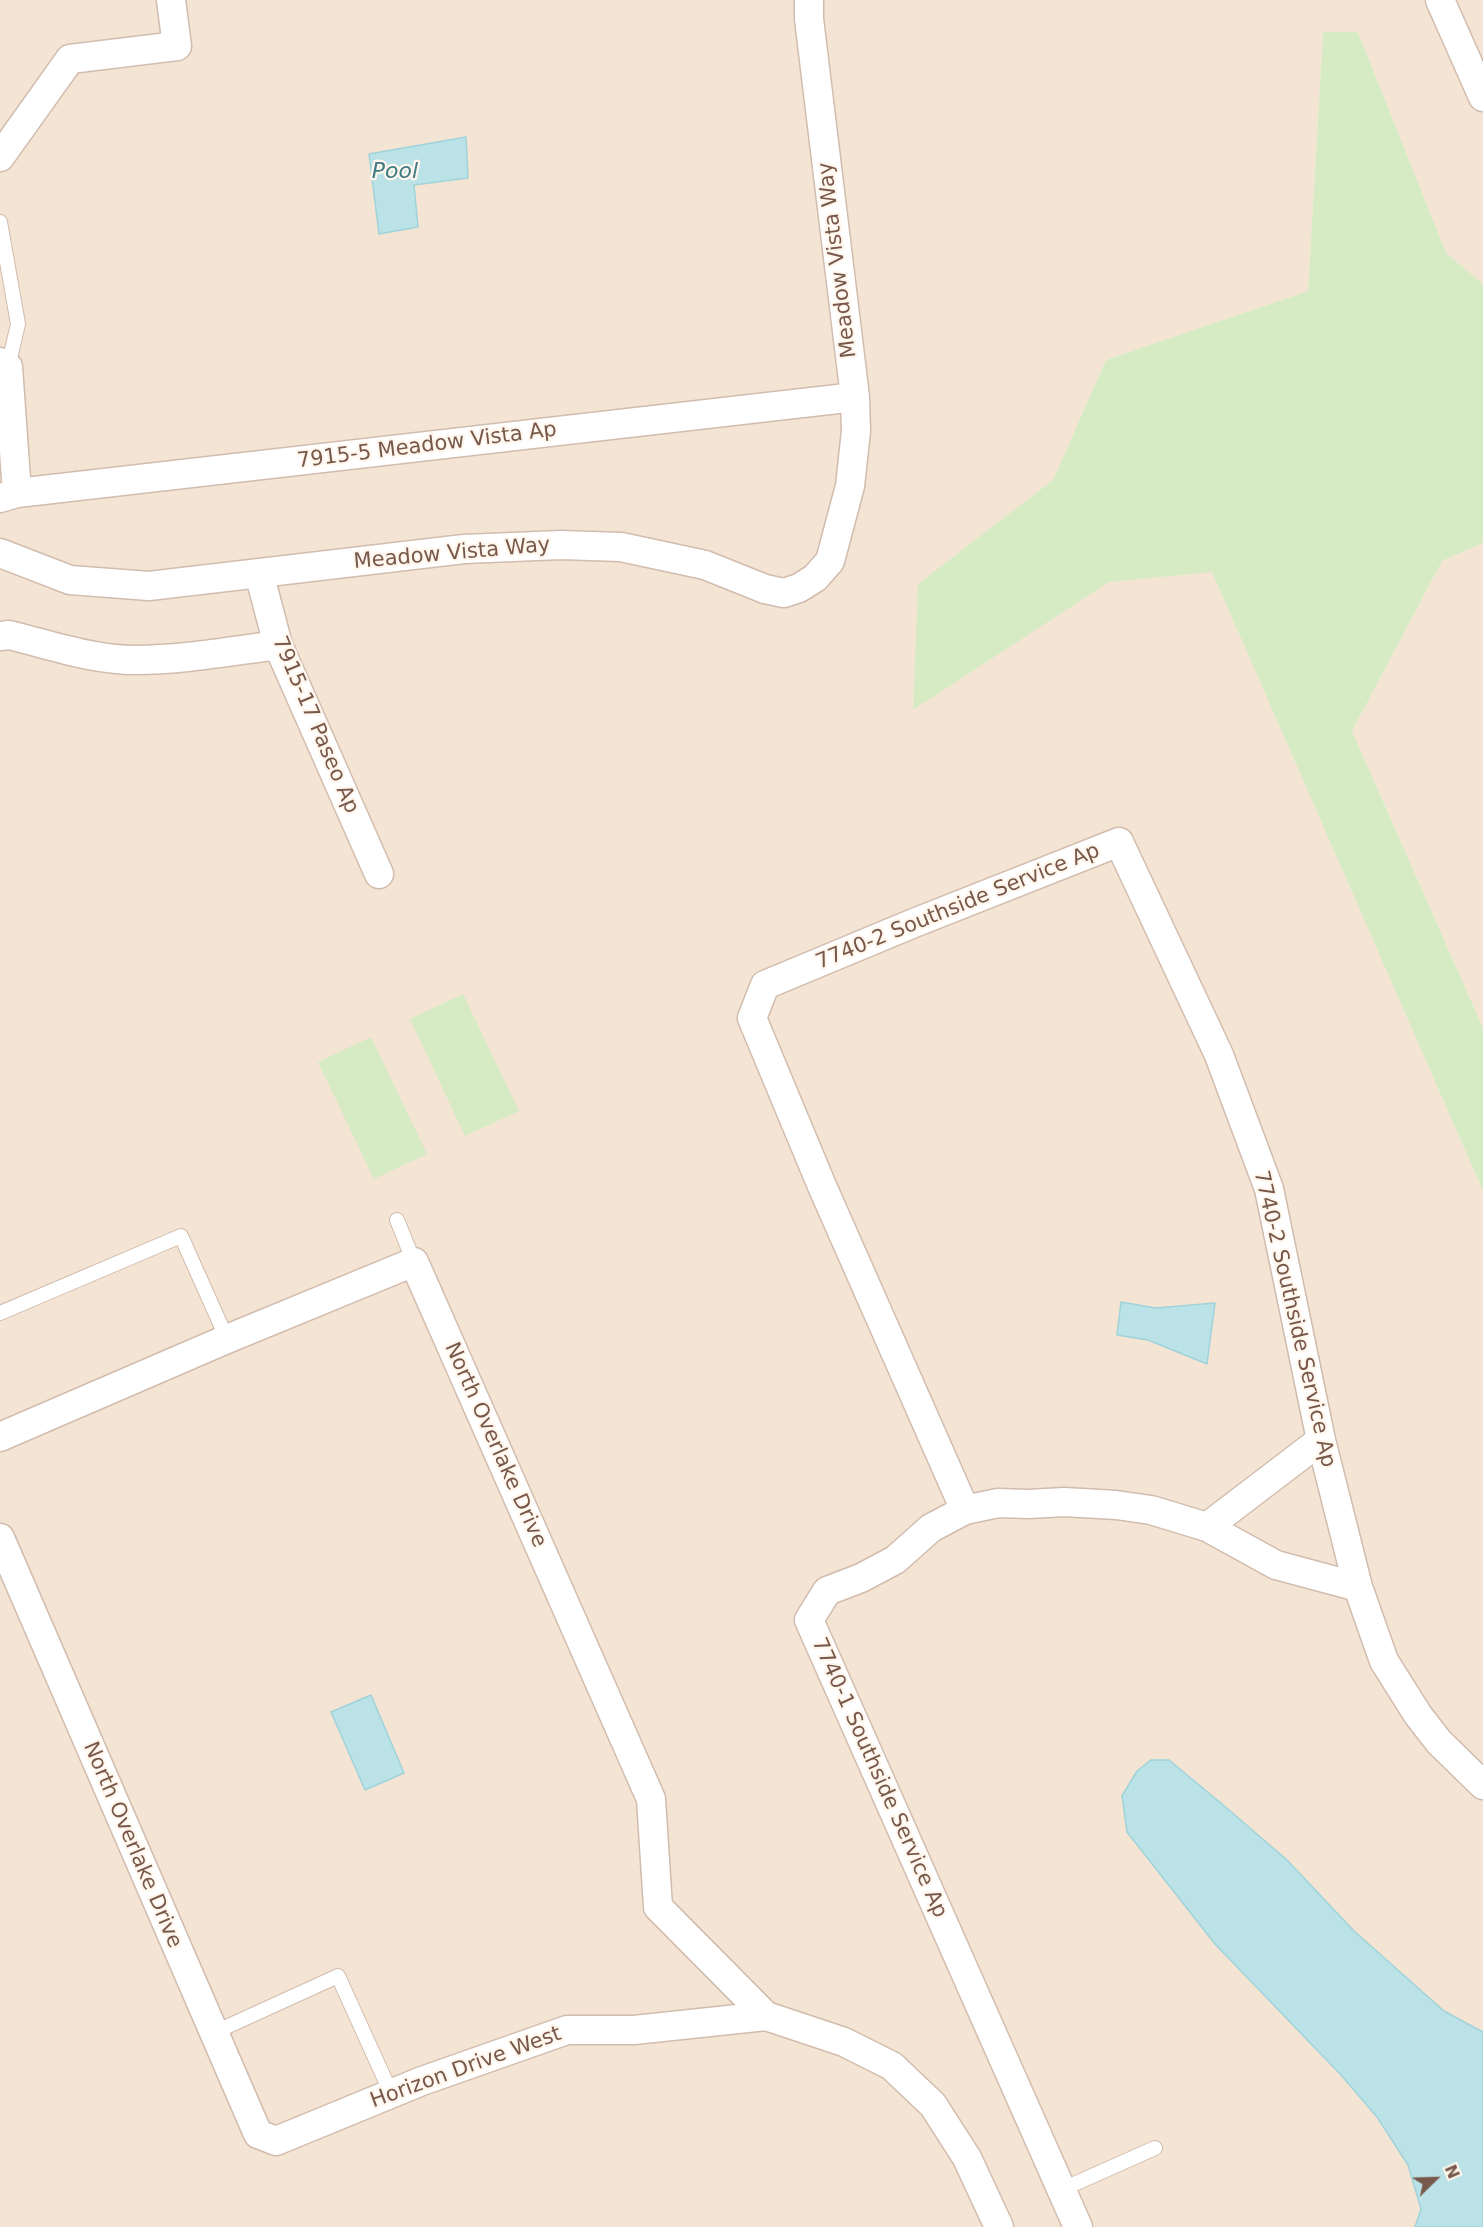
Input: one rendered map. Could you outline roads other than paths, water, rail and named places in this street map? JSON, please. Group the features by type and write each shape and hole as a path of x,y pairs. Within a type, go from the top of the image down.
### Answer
{"street":[{"path":"0,158 70,59 177,46 171,0"},
{"name":"Meadow Vista Way","path":"0,553 70,580 149,586 465,549 561,545 621,547 705,565 765,589 784,593 800,588 815,578 830,561 850,486 856,431 855,397 809,0"},
{"path":"1440,0 1483,97"},
{"path":"4,364 8,495"},
{"name":"7915-5 Meadow Vista Ap","path":"8,495 855,397"},
{"name":"7915-17 Paseo Ap","path":"259,573 278,645 379,874"},
{"path":"0,636 9,635 96,656 134,660 187,657 278,645"},
{"name":"7740-2 Southside Service Ap","path":"964,1510 822,1186 752,1018 765,985 1119,842 1219,1055 1269,1189 1321,1440 1358,1587 1384,1661 1418,1715 1439,1742 1483,1785"},
{"path":"0,1437 226,1339 414,1262"},
{"name":"North Overlake Drive","path":"414,1262 651,1799 658,1907 766,2016"},
{"path":"1207,1527 1321,1440"},
{"name":"7740-1 Southside Service Ap","path":"1078,2227 809,1620 827,1591 861,1578 895,1560 931,1528 964,1510 998,1503 1064,1502 1151,1510 1207,1527 1276,1565 1358,1587"},
{"name":"North Overlake Drive","path":"0,1538 258,2134 276,2141"},
{"name":"Horizon Drive West","path":"276,2141 391,2093 567,2030 634,2030 766,2016 844,2042 892,2066 933,2105 967,2158 999,2227"}],"lane":[{"path":"0,222 18,324 4,364"},
{"path":"397,1220 414,1262"},
{"path":"0,1313 182,1236 226,1339"},
{"path":"213,2033 338,1976 391,2093"},
{"path":"1062,2189 1155,2148"}],"water":[{"name":"Pool","path":"466,137 468,178 414,185 418,227 379,234 369,154"},
{"path":"1121,1302 1156,1308 1215,1303 1207,1364 1148,1340 1117,1335"},
{"path":"371,1695 404,1773 365,1790 331,1712"},
{"path":"1151,1760 1169,1760 1287,1860 1354,1931 1444,2011 1483,2032 1483,2227 1415,2227 1421,2209 1408,2165 1377,2117 1341,2075 1215,1944 1127,1832 1122,1796 1137,1771"}]}
